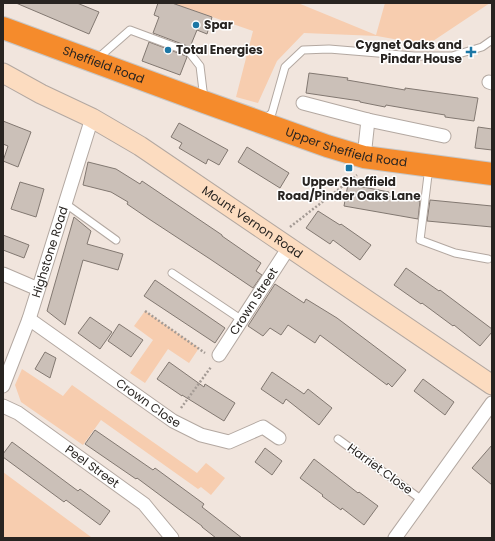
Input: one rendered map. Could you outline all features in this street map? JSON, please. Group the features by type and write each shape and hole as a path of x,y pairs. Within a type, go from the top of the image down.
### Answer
{"highway":[{"name":"Sheffield Road","path":"3,28 204,102"},
{"name":"Upper Sheffield Road","path":"204,102 327,146 364,157 429,167 492,174"}],"street":[{"name":"Mount Vernon Road","path":"3,73 41,94 92,118 140,146 492,386"},
{"path":"303,104 368,120 444,136"},
{"name":"Highstone Road","path":"3,386 29,319 92,118"},
{"path":"364,157 368,120"},
{"name":"Crown Street","path":"217,357 242,320 282,242"},
{"path":"3,274 38,289"},
{"name":"Crown Close","path":"29,319 173,421 201,435 229,442 263,427 278,438"},
{"path":"395,538 492,403"},
{"name":"Peel Street","path":"3,406 18,413 144,504 172,538"}],"lane":[{"path":"95,61 130,30 189,52 200,66 204,102"},
{"path":"263,122 272,113 285,67 303,50 329,49 414,56 452,56 482,47 492,40"},
{"path":"429,167 420,240 455,253 488,259"},
{"path":"66,204 116,240"},
{"path":"172,273 242,320"},
{"name":"Harriet Close","path":"338,438 422,500"}],"path":[{"path":"282,242 347,183"},
{"path":"145,311 217,357 173,421"}],"shaded area":[{"path":"172,3 298,3 376,35 385,3 490,3 427,45 377,36 304,33 277,61 258,103 236,97 253,31"},
{"path":"145,311 199,348 189,363 168,349 145,383 130,373 153,340 134,326"},
{"path":"22,369 63,396 72,385 197,473 206,463 225,478 211,495 201,487 198,489 101,420 83,445 21,402 15,385"},
{"path":"3,472 91,537 91,538 3,538"}],"building":[{"path":"16,3 77,3 99,12 89,34"},
{"path":"158,3 172,3 212,17 207,34 197,30 190,47 153,33 159,17 154,15"},
{"path":"149,42 187,57 180,75 142,61"},
{"path":"309,73 348,78 347,80 405,90 405,88 478,98 474,121 445,117 445,115 386,105 385,107 360,101 306,93"},
{"path":"3,121 31,132 18,167 3,161 8,146 3,144"},
{"path":"179,123 228,150 219,165 208,159 206,164 179,148 182,143 171,137"},
{"path":"478,127 492,129 492,150 475,148"},
{"path":"247,147 289,173 280,188 238,162"},
{"path":"88,162 116,169 140,184 142,181 261,263 256,271 262,275 253,288 127,204 128,202 111,192 83,185"},
{"path":"20,182 44,189 36,217 11,209"},
{"path":"348,184 389,192 388,196 420,201 418,219 344,206"},
{"path":"430,200 492,206 492,227 427,221"},
{"path":"318,211 340,225 341,224 371,245 360,260 333,240 330,244 306,228"},
{"path":"74,217 91,231 87,244 123,254 118,270 83,260 65,325 47,311"},
{"path":"3,235 29,245 24,258 3,250"},
{"path":"406,268 439,291 440,290 492,329 492,332 480,346 454,325 453,326 394,285"},
{"path":"155,280 225,328 215,343 144,296"},
{"path":"275,284 304,303 306,299 337,318 406,370 392,387 388,383 387,385 320,335 315,343 288,325 281,335 270,328 263,336 248,326"},
{"path":"90,317 112,332 100,349 78,333"},
{"path":"119,324 143,340 131,357 108,341"},
{"path":"45,352 56,358 50,378 35,369"},
{"path":"169,362 204,387 205,384 235,403 224,421 157,379"},
{"path":"272,372 304,394 308,389 332,408 319,425 286,399 283,404 261,389"},
{"path":"423,379 454,402 445,415 414,391"},
{"path":"95,430 153,470 155,468 204,504 202,507 242,538 216,538 137,478 136,479 85,444"},
{"path":"12,442 78,491 80,489 110,511 100,525 66,500 64,502 3,457 3,454"},
{"path":"492,445 492,485 472,468"},
{"path":"265,448 282,461 272,475 255,462"},
{"path":"314,459 358,493 359,492 378,506 364,525 342,508 341,510 300,478"}],"place":[{"name":"Spar","path":"196,25"},
{"name":"Total Energies","path":"168,50"},
{"name":"Cygnet Oaks and Pindar House","path":"471,52"},
{"name":"Upper Sheffield Road/Pinder Oaks Lane","path":"349,168"}]}
